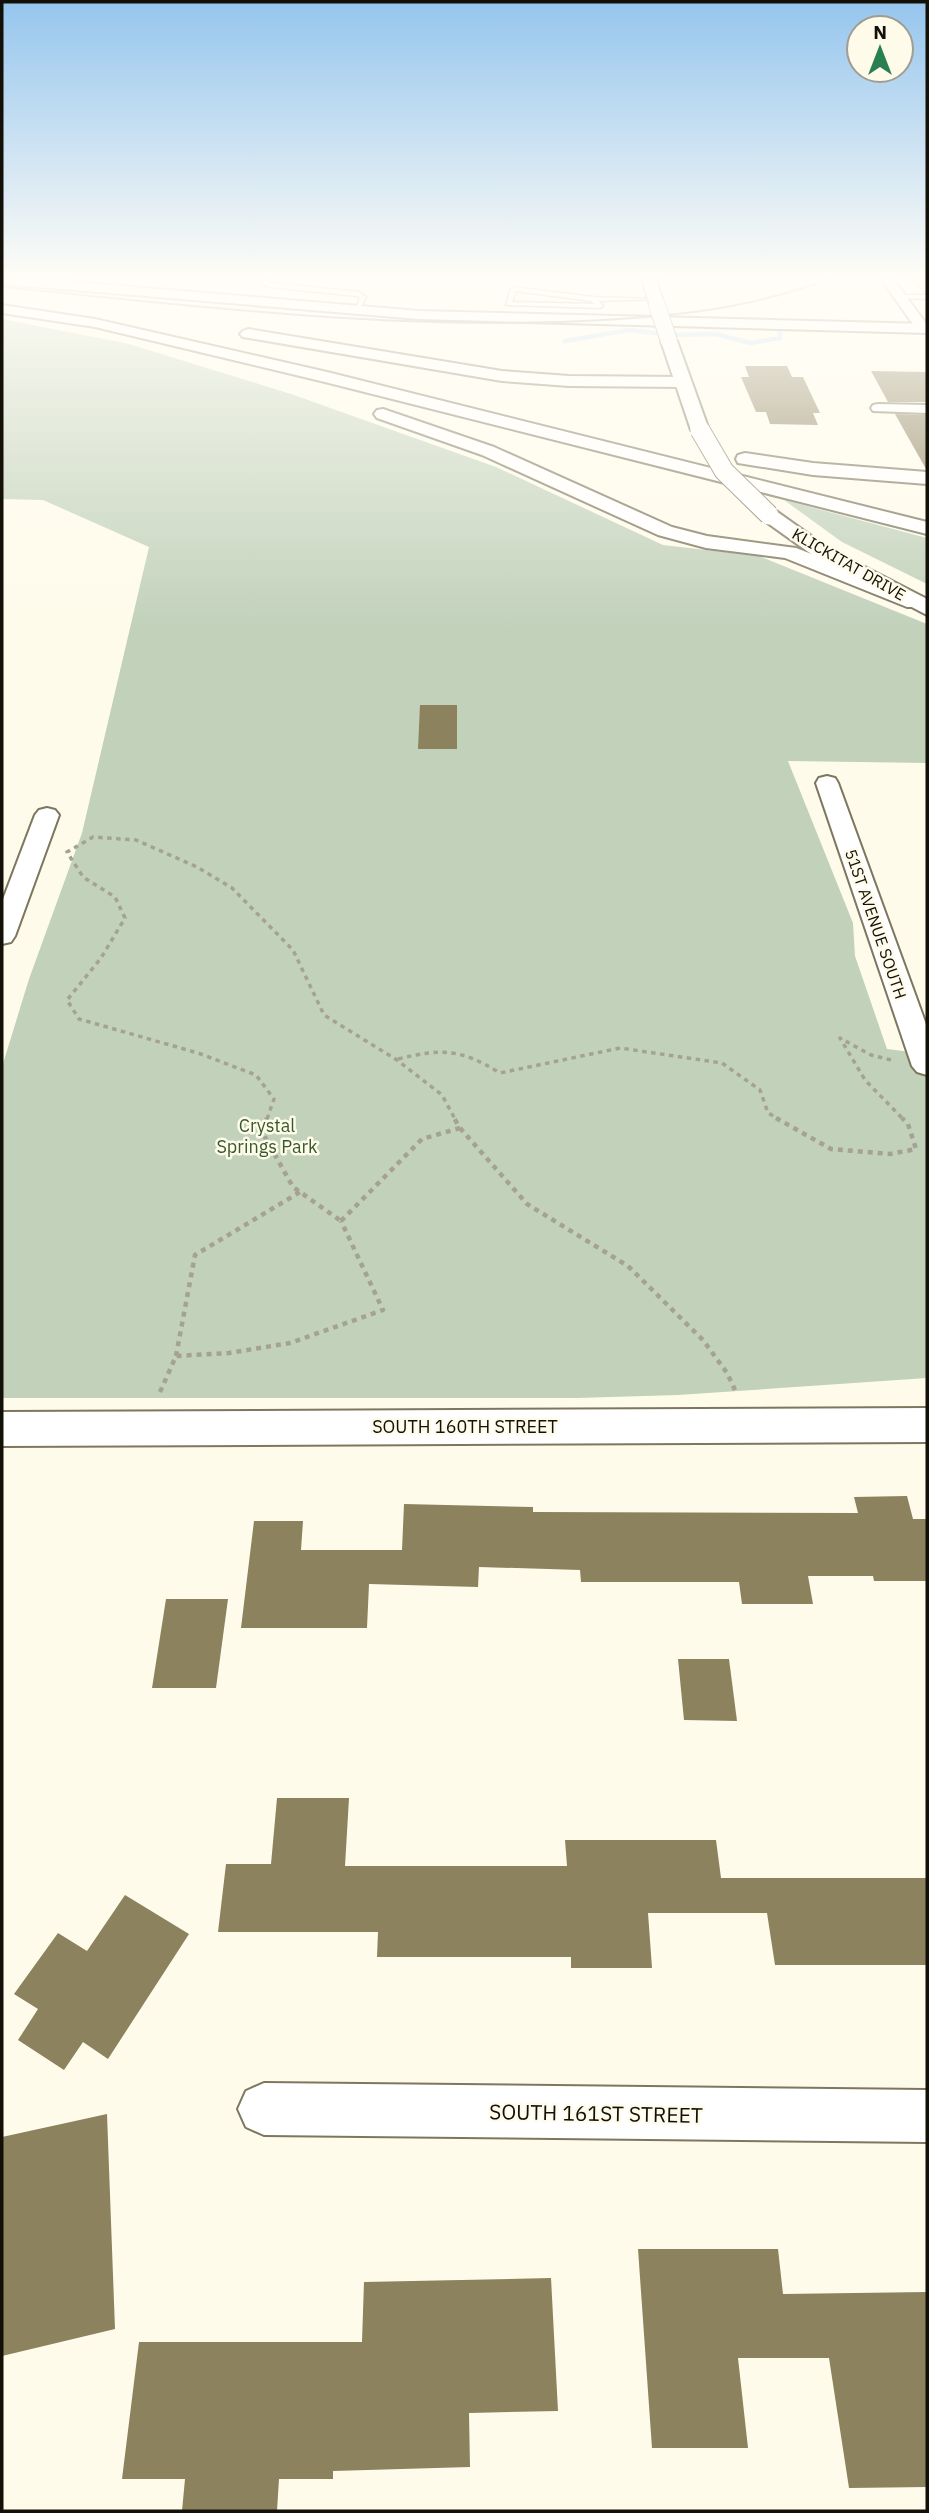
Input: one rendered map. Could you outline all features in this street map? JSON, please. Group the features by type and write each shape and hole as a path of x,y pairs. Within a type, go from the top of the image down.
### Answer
{"main road":[{"path":"398,396 927,525"},
{"path":"458,396 927,513"},
{"path":"467,396 612,430"},
{"name":"KLICKITAT DRIVE","path":"688,396 701,430 724,471 769,515 796,536 860,574 921,605"},
{"path":"370,410 488,451 665,531 706,542 789,552 921,605"},
{"path":"691,448 813,469 927,478"},
{"path":"706,542 796,536"},
{"name":"SOUTH 160TH STREET","path":"2,1429 927,1425"}],"street":[{"path":"878,408 927,409"},
{"name":"51ST AVENUE SOUTH","path":"827,783 925,1063"},
{"path":"2,936 47,814"},
{"name":"SOUTH 161ST STREET","path":"264,2109 927,2116"}],"path":[{"path":"176,1356 229,1353 289,1343 383,1310 341,1221 293,1187 262,1132 274,1099 256,1075 198,1053 79,1019 67,1000 101,958 125,918 115,897 83,877 66,852 93,837 136,840 232,888 293,950 324,1015 397,1060 442,1095 460,1128 527,1204 628,1266 703,1340 727,1373 750,1425"},
{"path":"397,1060 433,1049 471,1055 500,1073 620,1048 722,1063 760,1090 768,1113 831,1149 890,1154 916,1149 908,1124 865,1080 840,1038 878,1060 925,1063"},
{"path":"341,1221 422,1139 460,1128"},
{"path":"144,1428 176,1356 195,1255 300,1192"}],"green space":[{"name":"Crystal Springs Park","path":"2,396 297,396 496,467 663,545 759,556 927,624 927,763 788,761 853,923 855,956 887,1049 927,1054 927,1378 678,1395 577,1398 2,1398 2,1067 29,979 82,833 149,547 43,500 2,499"},
{"path":"784,500 927,538 927,584 842,542"}],"building":[{"path":"749,396 812,396 820,413 813,413 818,425 770,424 766,412 756,412"},
{"path":"885,396 927,396 927,402 888,402"},
{"path":"895,414 927,415 927,469 926,469"},
{"path":"420,705 457,705 457,749 418,749"},
{"path":"907,1496 913,1519 927,1519 927,1581 874,1581 873,1576 808,1576 813,1604 742,1604 739,1582 581,1582 580,1570 479,1567 478,1587 369,1584 367,1628 241,1628 254,1521 303,1521 301,1550 402,1550 404,1504 533,1507 533,1512 858,1513 854,1497"},
{"path":"166,1599 228,1599 216,1688 152,1688"},
{"path":"678,1659 729,1659 737,1721 684,1720"},
{"path":"277,1798 349,1798 345,1866 567,1866 565,1840 716,1840 721,1878 927,1878 927,1965 775,1965 767,1913 648,1913 652,1968 571,1968 571,1957 377,1957 378,1932 218,1932 226,1864 271,1864"},
{"path":"125,1895 189,1934 108,2059 83,2042 64,2070 18,2040 38,2009 14,1994 58,1933 87,1951"},
{"path":"107,2114 115,2329 2,2356 2,2137"},
{"path":"638,2249 778,2249 783,2294 927,2292 927,2487 849,2488 829,2358 738,2358 748,2448 652,2448"},
{"path":"551,2278 558,2411 469,2413 470,2467 333,2471 333,2479 279,2479 277,2511 182,2511 185,2479 122,2479 139,2342 362,2342 364,2282"}]}
